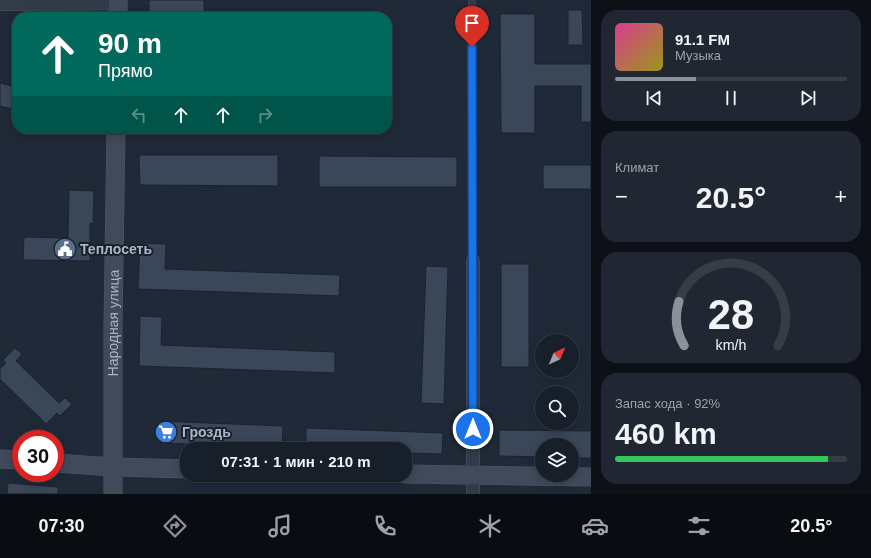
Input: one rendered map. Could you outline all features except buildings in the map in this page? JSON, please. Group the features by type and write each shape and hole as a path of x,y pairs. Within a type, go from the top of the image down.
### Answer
{"street":[{"path":"0,4 118,6"},
{"name":"Народная улица","path":"113,494 113,326 116,134"},
{"path":"473,262 473,494"},
{"path":"0,459 12,460"},
{"path":"64,464 180,469"},
{"path":"412,474 591,477"}],"lane":[{"path":"472,0 473,262"}],"place":[{"name":"Теплосеть","path":"65,249"},
{"name":"Гроздь","path":"166,432"}],"route":[{"path":"472,47 473,429"}]}
